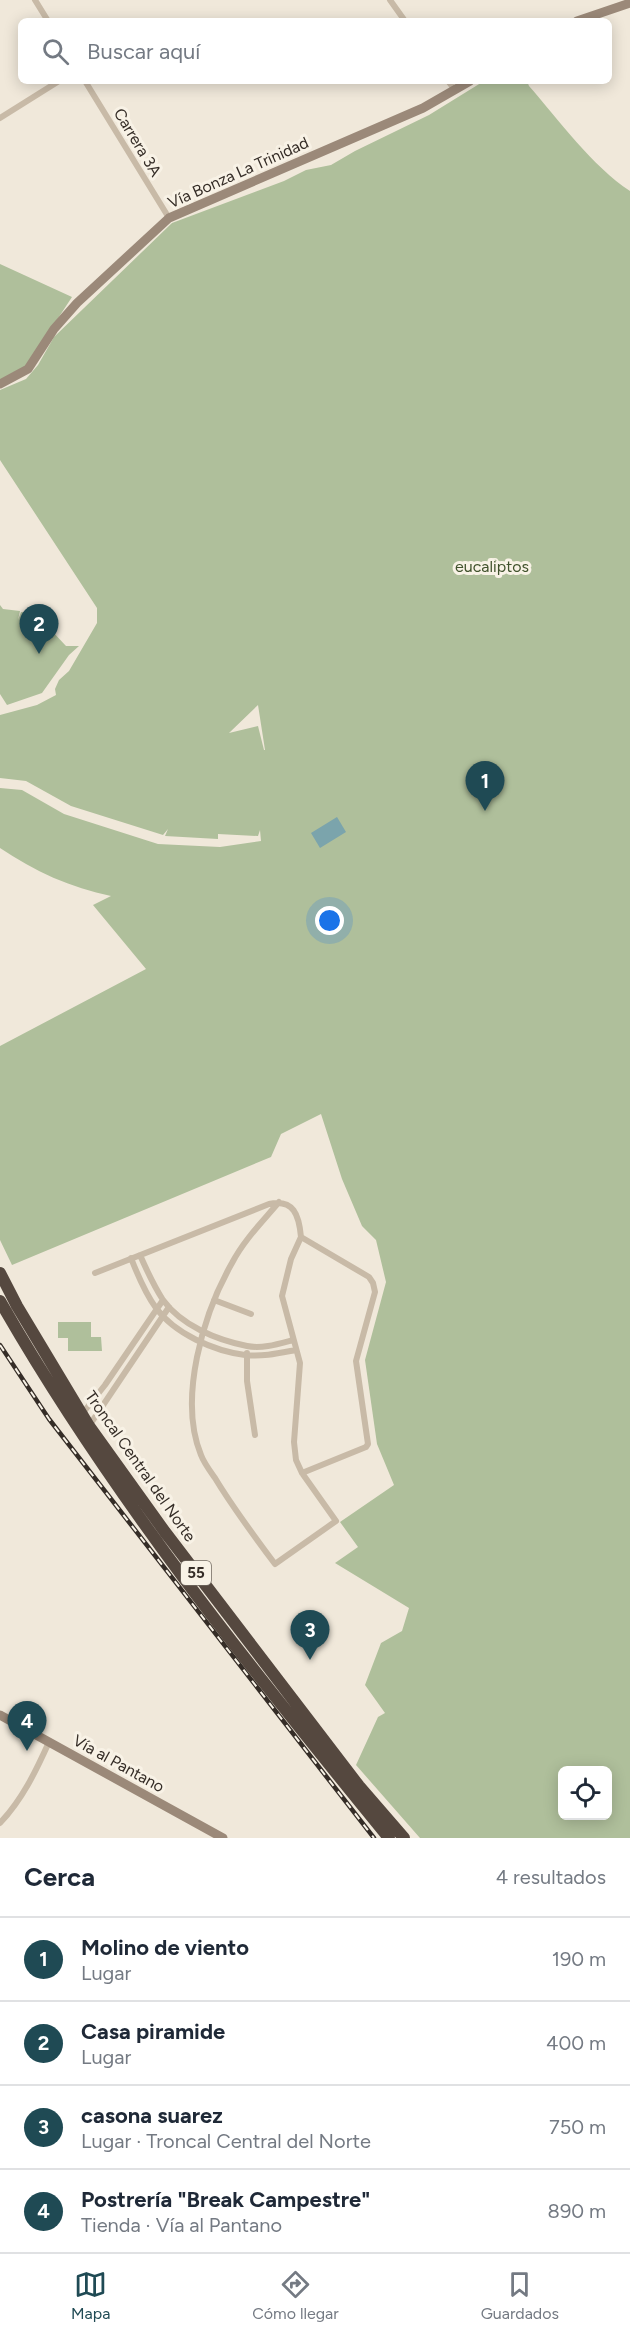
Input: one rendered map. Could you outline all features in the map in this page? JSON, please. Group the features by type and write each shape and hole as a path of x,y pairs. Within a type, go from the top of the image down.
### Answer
{"highway":[{"name":"Troncal Central del Norte","path":"0,1273 17,1306 89,1426 242,1634 359,1786 404,1838"},
{"name":"Troncal Central del Norte","path":"0,1301 76,1425 188,1583 305,1735 389,1838"}],"street":[{"path":"35,0 46,18"},
{"path":"390,0 403,18"},
{"path":"586,18 630,3"},
{"path":"0,118 54,84"},
{"name":"Carrera 3A","path":"87,84 169,218"},
{"path":"450,84 455,90"},
{"name":"Vía Bonza La Trinidad","path":"0,384 28,369 54,329 77,303 169,218 423,108 465,84"},
{"path":"95,1273 269,1204 279,1202 288,1205 294,1211 301,1237 291,1259 282,1296 300,1363 294,1442 296,1460 302,1473 336,1521 275,1564 230,1504 201,1456 194,1431 191,1393 201,1342 214,1300 233,1261 279,1202"},
{"path":"301,1237 369,1277 375,1292 356,1361 368,1444 366,1447 302,1473"},
{"path":"140,1255 163,1300 189,1324 205,1332 248,1346 266,1346 293,1340"},
{"path":"131,1258 142,1285 157,1309 181,1330 201,1342 226,1351 247,1355 271,1355 296,1350"},
{"path":"82,1414 163,1300"},
{"path":"214,1300 251,1314"},
{"path":"89,1426 169,1307"},
{"path":"248,1346 247,1381 255,1435"},
{"path":"122,1360 131,1366"},
{"name":"Vía al Pantano","path":"0,1716 223,1838"},
{"path":"0,1823 12,1811 39,1765 49,1742"}],"green space":[{"name":"eucaliptos","path":"479,84 528,84 589,156 630,191 630,1838 420,1838 356,1765 378,1717 385,1713 365,1685 381,1643 402,1631 409,1608 335,1563 358,1547 340,1522 394,1485 377,1444 365,1360 386,1282 376,1240 362,1226 342,1179 321,1114 281,1134 271,1157 12,1265 0,1240 0,1046 146,969 93,905 111,896 53,878 0,848 0,788 22,790 64,814 158,844 220,847 261,841 260,830 258,836 218,834 218,839 165,836 168,829 163,835 71,806 26,781 0,778 0,715 37,705 56,695 55,689 59,680 69,671 97,623 97,608 0,460 0,390 26,379 38,365 54,337 172,223 284,181 306,170 331,165 429,115","holes":["258,705 264,750 258,726 229,733"]},
{"path":"0,264 72,297 24,370 0,381"},
{"path":"0,605 3,609 20,611 18,620 21,612 36,614 66,646 79,646 69,655 42,693 7,705 0,694"},
{"path":"58,1322 91,1322 91,1337 101,1337 102,1351 68,1351 68,1338 58,1338"}],"water":[{"path":"337,817 346,832 320,848 311,833"}],"railway":[{"path":"0,1345 49,1419 374,1838"}],"place":[{"name":"Casa piramide","path":"39,654"},
{"name":"Molino de viento","path":"485,811"},
{"name":"casona suarez","path":"310,1660"},
{"name":"Postrería \"Break Campestre\"","path":"27,1751"}]}
